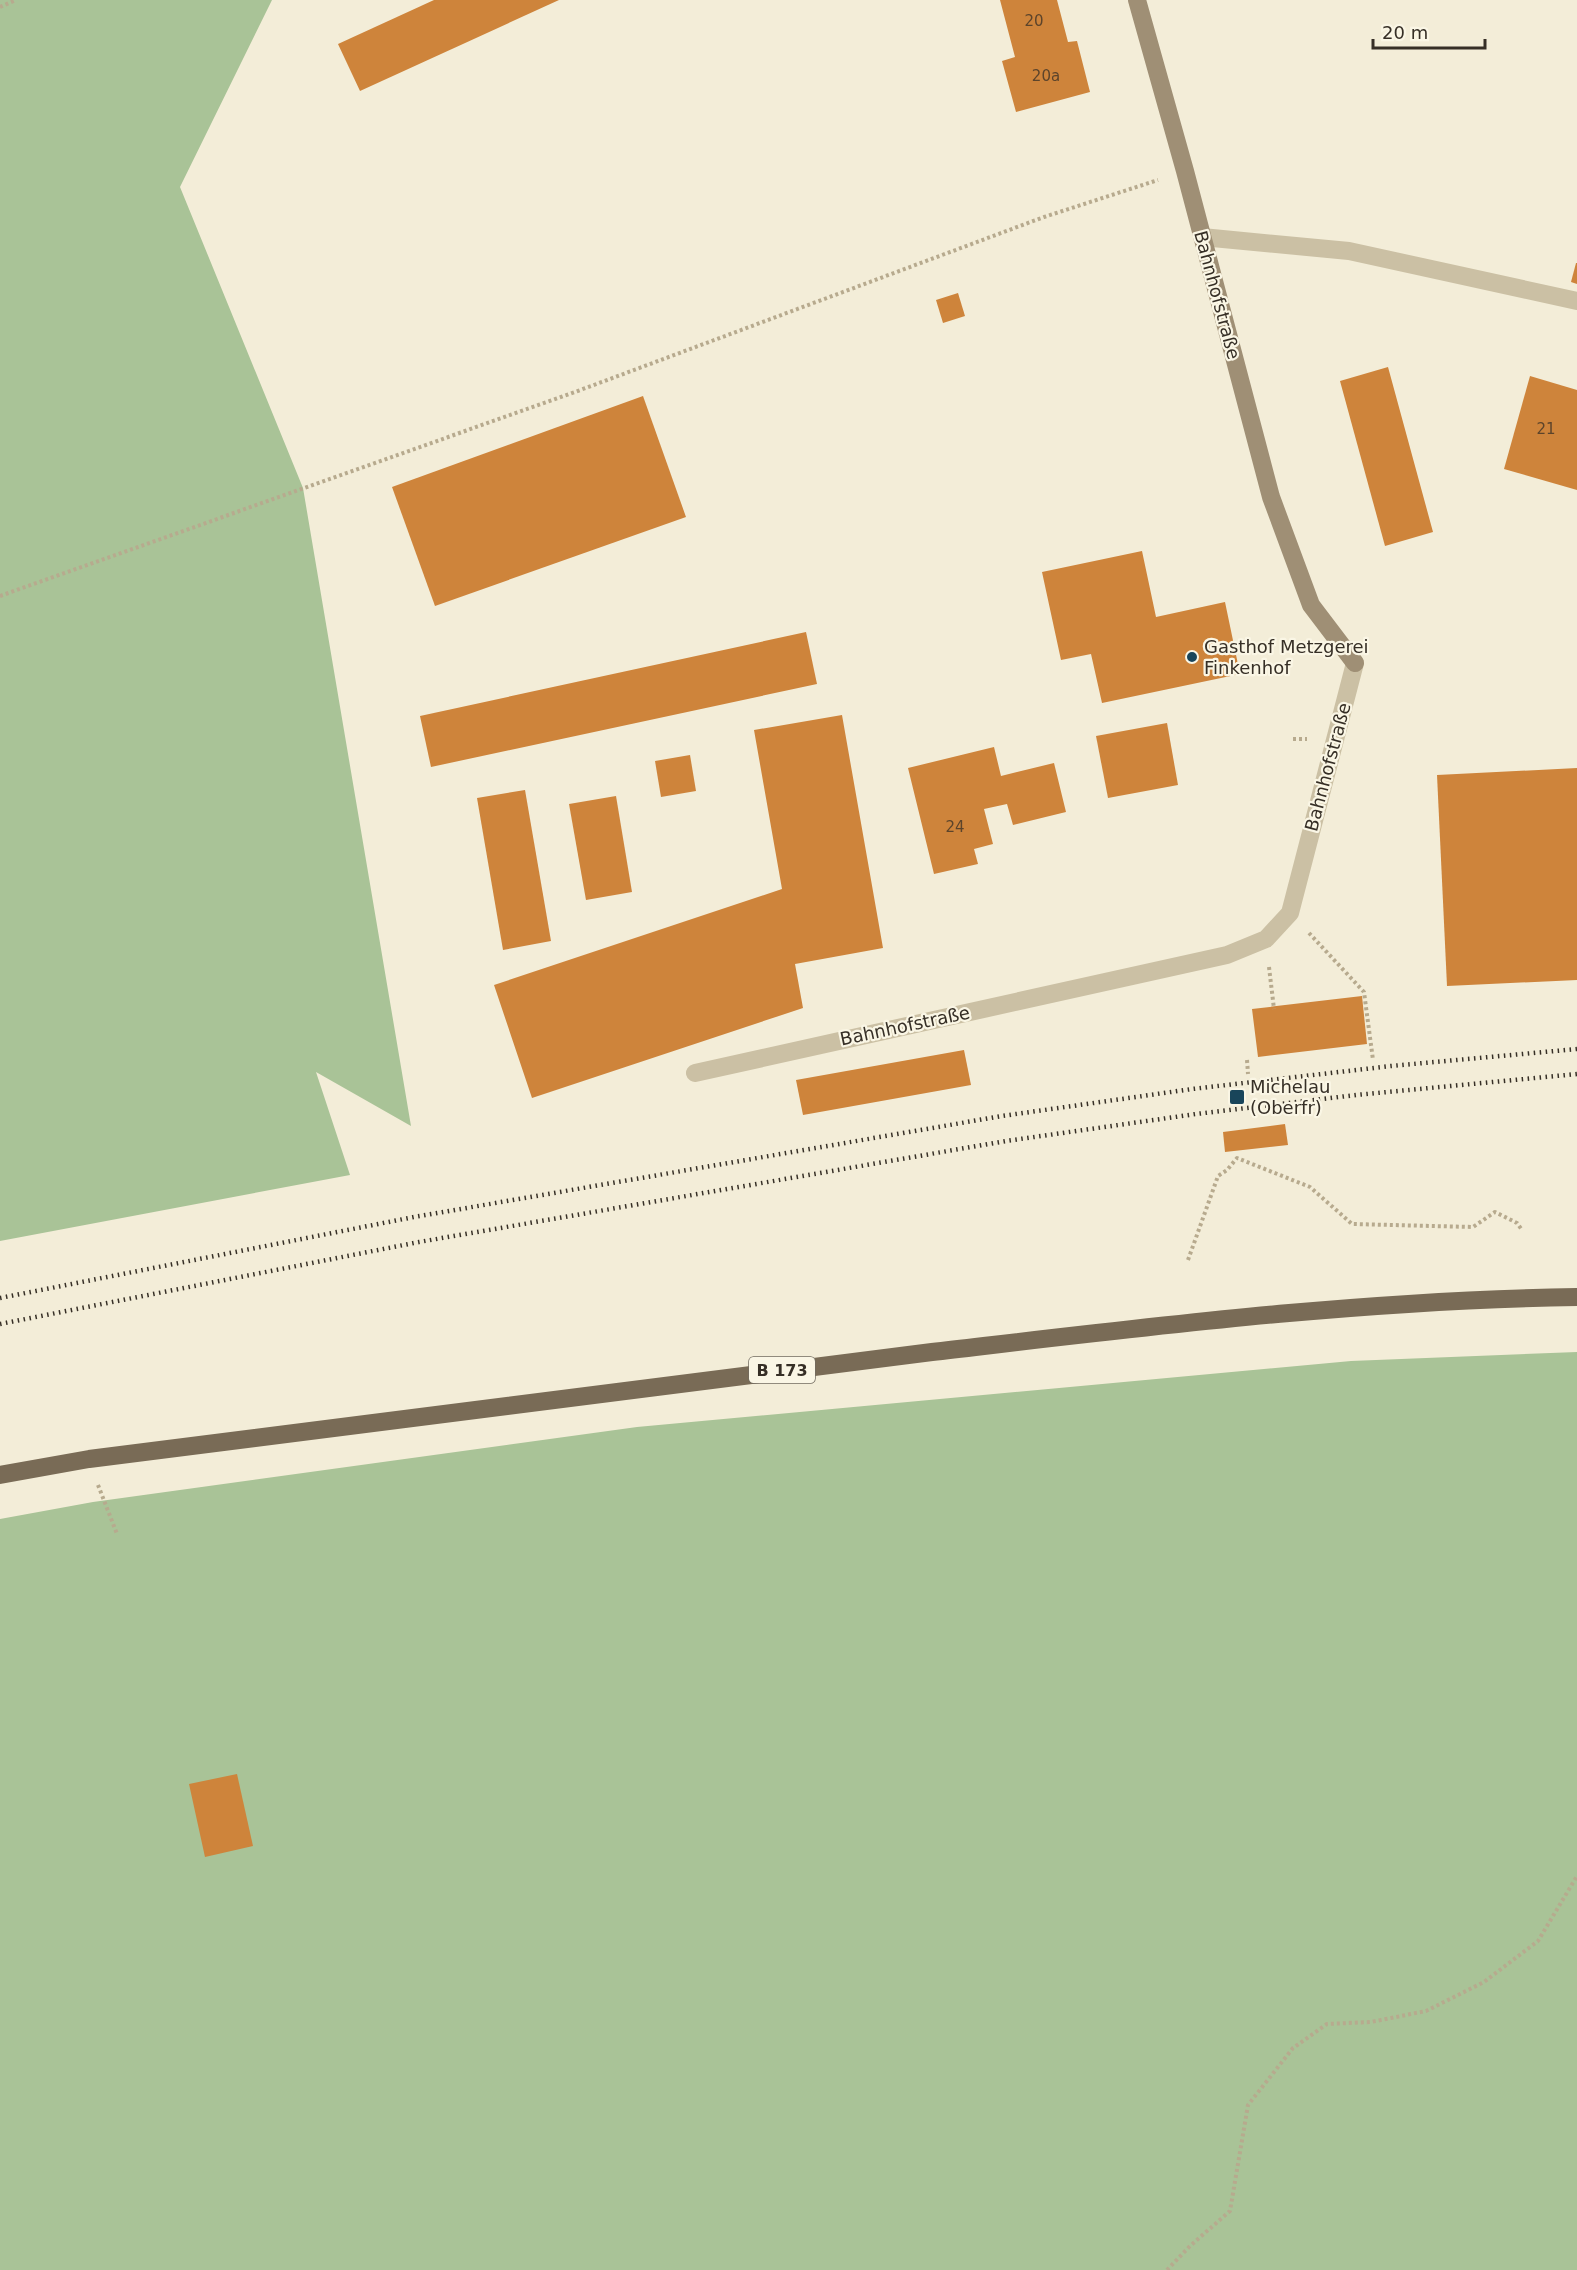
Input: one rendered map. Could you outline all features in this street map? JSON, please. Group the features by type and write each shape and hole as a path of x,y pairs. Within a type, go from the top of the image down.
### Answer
{"main road":[{"name":"B 173","path":"0,1475 89,1459 654,1385 1178,1323 1379,1305 1577,1297"}],"street":[{"name":"Bahnhofstraße","path":"694,1073 1227,955 1266,939 1290,913 1355,663 1311,605 1271,497 1185,171 1137,0"},
{"path":"1202,237 1349,251 1577,301"}],"path":[{"path":"0,8 16,0"},
{"path":"0,596 575,392 1044,217 1185,171"},
{"path":"1290,913 1364,992 1372,1059"},
{"path":"1266,939 1274,1009"},
{"path":"1247,1060 1248,1074"},
{"path":"1188,1260 1218,1176 1227,1170 1237,1158 1311,1187 1352,1224 1473,1227 1495,1212 1517,1223 1522,1230"},
{"path":"89,1459 117,1534"},
{"path":"1167,2270 1230,2211 1248,2105 1293,2048 1327,2024 1371,2022 1426,2011 1484,1982 1538,1941 1577,1876"}],"green space":[{"path":"0,0 272,0 180,187 303,488 411,1126 316,1072 350,1175 0,1241"},
{"path":"1577,1352 1577,2270 0,2270 0,1519 93,1502 637,1427 1351,1361"}],"building":[{"path":"434,0 559,0 360,91 338,44"},
{"path":"1000,0 1057,0 1068,42 1077,41 1090,92 1016,112 1002,61 1015,57"},
{"path":"1577,263 1577,284 1571,282"},
{"path":"958,293 965,316 943,323 936,300"},
{"path":"1388,367 1433,532 1385,546 1340,381"},
{"path":"1530,376 1577,390 1577,490 1504,469"},
{"path":"643,396 686,517 435,606 392,487"},
{"path":"1142,551 1156,617 1225,602 1240,674 1102,703 1091,654 1061,660 1042,572"},
{"path":"806,632 817,684 431,767 420,716"},
{"path":"842,715 883,948 795,964 803,1008 532,1098 494,985 782,889 754,730"},
{"path":"1167,723 1178,785 1108,798 1096,736"},
{"path":"994,747 1001,776 1054,763 1066,812 1013,825 1007,804 984,809 993,844 974,849 978,864 934,874 908,768"},
{"path":"690,755 696,791 661,797 655,761"},
{"path":"1577,768 1577,980 1447,986 1437,775"},
{"path":"525,790 551,941 503,950 477,798"},
{"path":"616,796 632,892 586,900 569,804"},
{"path":"1362,996 1367,1044 1258,1057 1252,1009"},
{"path":"964,1050 971,1085 803,1115 796,1080"},
{"path":"1285,1124 1288,1145 1225,1152 1223,1132"},
{"path":"237,1774 253,1846 205,1857 189,1784"}],"railway":[{"path":"0,1298 414,1217 1002,1116 1192,1089 1391,1066 1577,1049"},
{"path":"0,1324 419,1242 1006,1141 1196,1114 1356,1095 1577,1074"}],"place":[{"name":"Gasthof Metzgerei Finkenhof","path":"1192,657"},
{"name":"Michelau (Oberfr)","path":"1237,1097"}]}
